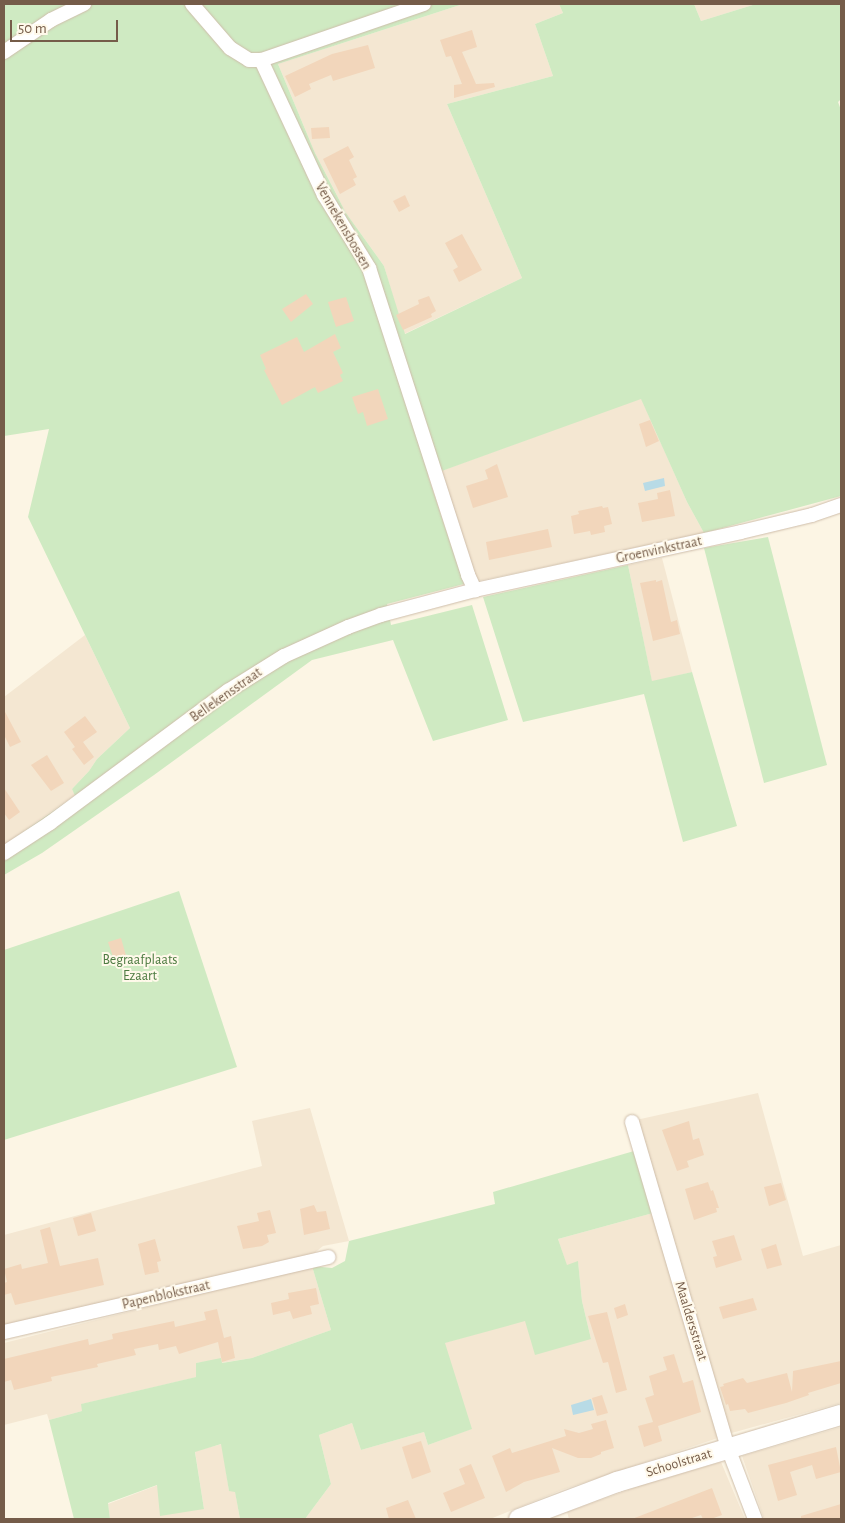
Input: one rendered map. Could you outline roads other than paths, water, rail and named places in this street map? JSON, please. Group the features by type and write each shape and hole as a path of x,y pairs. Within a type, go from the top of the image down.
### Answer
{"street":[{"path":"4,52 51,20 84,4"},
{"path":"192,4 230,48 249,60 261,60 424,4"},
{"name":"Vennekensbossen","path":"261,60 324,195 369,268 468,575 475,590"},
{"name":"Groenvinkstraat","path":"475,590 741,532 812,515 841,505"},
{"name":"Bellekensstraat","path":"4,853 50,823 228,691 284,656 348,627 381,615 475,590"},
{"name":"Maaldersstraat","path":"632,1122 728,1448 755,1519"},
{"name":"Papenblokstraat","path":"4,1332 328,1257"},
{"name":"Schoolstraat","path":"519,1519 594,1489 841,1415"}],"water":[{"path":"664,478 665,486 645,491 643,483"},
{"path":"591,1399 594,1410 573,1415 571,1405"}],"park label":[{"name":"Begraafplaats Ezaart","path":"140,968"}]}
